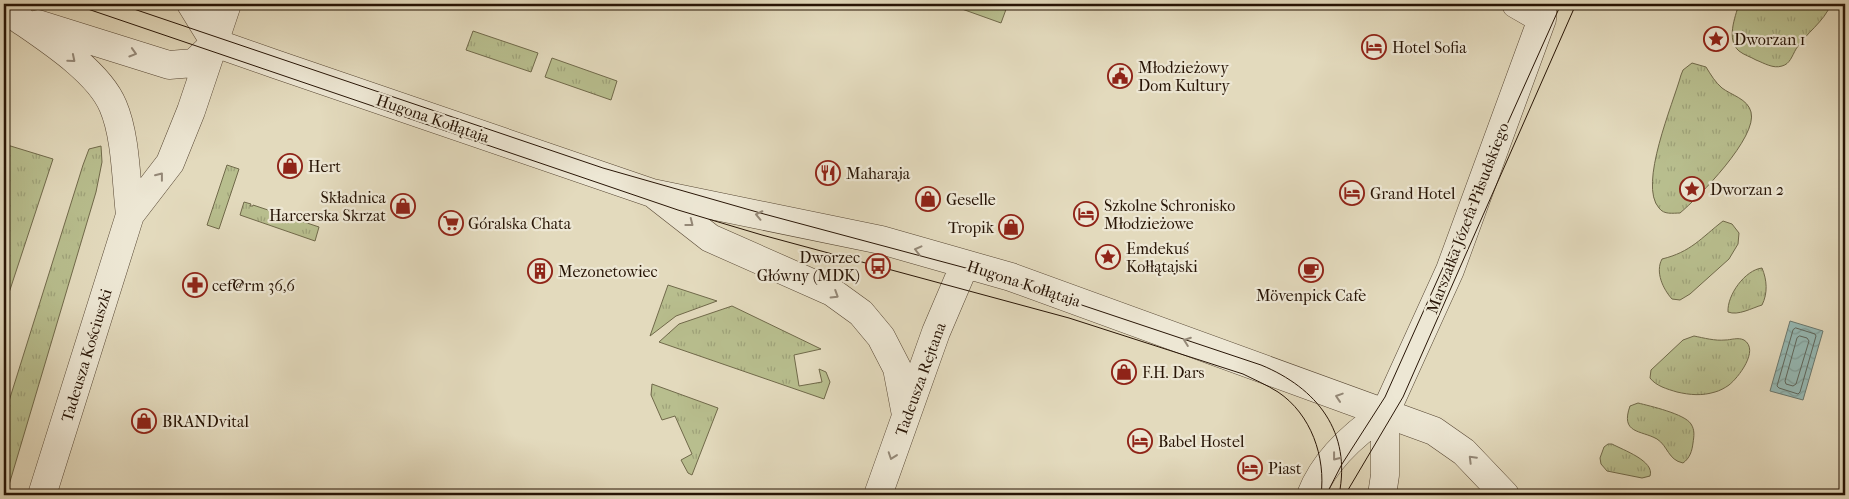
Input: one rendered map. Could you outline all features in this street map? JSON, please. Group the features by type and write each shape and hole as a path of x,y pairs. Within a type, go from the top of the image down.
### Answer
{"street":[{"path":"11,16 169,65 194,63 215,43 191,4"},
{"name":"Tadeusza Kościuszki","path":"42,495 130,215 170,163 191,111 227,4"},
{"path":"1516,4 1549,9"},
{"name":"Marszałka Józefa Piłsudskiego","path":"1382,495 1385,475 1385,413 1450,270 1549,9"},
{"name":"Tadeusza Kościuszki","path":"11,16 51,40 92,76 113,104 120,130 130,215"},
{"name":"Hugona Kołłątaja","path":"215,43 652,192 881,240 1036,285 1434,431 1464,452 1505,495"},
{"name":"Hugona Kołłątaja","path":"652,192 710,238 832,292 861,313 881,337 897,368 906,415"},
{"name":"Tadeusza Rejtana","path":"878,495 936,332 965,264"},
{"path":"1311,495 1316,483 1347,443 1362,429 1385,413"}],"green space":[{"path":"948,4 1008,4 1001,23"},
{"path":"1739,4 1831,4 1824,16 1800,43 1789,62 1775,67 1745,55 1735,46 1732,35"},
{"path":"473,31 538,53 531,72 466,50"},
{"path":"552,58 617,81 611,100 545,77"},
{"path":"1692,63 1706,67 1722,88 1746,104 1751,112 1751,123 1737,151 1713,181 1680,213 1663,212 1654,197 1652,182 1655,163 1659,144 1681,75 1683,70"},
{"path":"4,144 53,159 4,308"},
{"path":"101,146 102,162 96,192 6,495 4,495 4,417 83,165 89,149"},
{"path":"227,165 239,169 219,229 207,225"},
{"path":"244,202 251,204 250,206 253,205 319,227 315,241 240,215"},
{"path":"1723,221 1732,224 1739,233 1738,244 1729,259 1690,294 1680,300 1672,299 1661,280 1659,269 1662,259 1688,248"},
{"path":"1762,268 1766,286 1762,305 1741,312 1728,312 1730,298 1738,284 1749,273"},
{"path":"668,285 717,301 676,316 650,336"},
{"path":"732,306 821,349 794,355 799,386 822,382 819,369 826,372 830,382 824,399 659,342 679,324"},
{"path":"1694,336 1717,340 1744,340 1750,350 1749,357 1733,381 1717,392 1696,395 1669,390 1652,381 1650,378 1651,370 1683,340"},
{"path":"652,384 718,408 692,475 688,473 681,460 692,454 675,416 662,420 651,395"},
{"path":"1638,403 1675,414 1691,424 1694,433 1692,449 1689,457 1683,463 1674,459 1657,439 1634,430 1630,426 1628,415 1630,406"},
{"path":"1608,444 1623,449 1643,461 1648,466 1650,476 1642,478 1607,471 1601,464 1600,458 1604,447"}],"water":[{"path":"1790,321 1823,331 1803,400 1770,391"}],"tram line":[{"path":"73,4 678,210 762,235 1069,318 1243,374 1278,392 1290,401 1307,424 1314,438 1321,466 1321,495"},
{"path":"119,4 603,168 764,214 992,275 1261,365 1299,386 1326,415 1335,432 1340,451 1342,472 1339,495"},
{"path":"1326,495 1342,464 1385,397 1561,4"},
{"path":"1345,495 1403,397 1576,4"}],"place":[{"name":"Dworzan 1","path":"1716,39"},
{"name":"Hotel Sofia","path":"1374,47"},
{"name":"Młodzieżowy Dom Kultury","path":"1120,76"},
{"name":"Hert","path":"290,166"},
{"name":"Maharaja","path":"828,173"},
{"name":"Dworzan 2","path":"1692,189"},
{"name":"Grand Hotel","path":"1352,193"},
{"name":"Geselle","path":"928,199"},
{"name":"Składnica Harcerska Skrzat","path":"403,206"},
{"name":"Szkolne Schronisko Młodzieżowe","path":"1086,214"},
{"name":"Góralska Chata","path":"451,223"},
{"name":"Tropik","path":"1011,227"},
{"name":"Emdekuś Kołłątajski","path":"1108,257"},
{"name":"Dworzec Główny (MDK)","path":"878,266"},
{"name":"Mövenpick Cafe","path":"1311,270"},
{"name":"Mezonetowiec","path":"540,271"},
{"name":"cef@rm 36,6","path":"195,285"},
{"name":"F.H. Dars","path":"1124,372"},
{"name":"BRANDvital","path":"144,421"},
{"name":"Babel Hostel","path":"1140,441"},
{"name":"Piast","path":"1250,468"}]}
